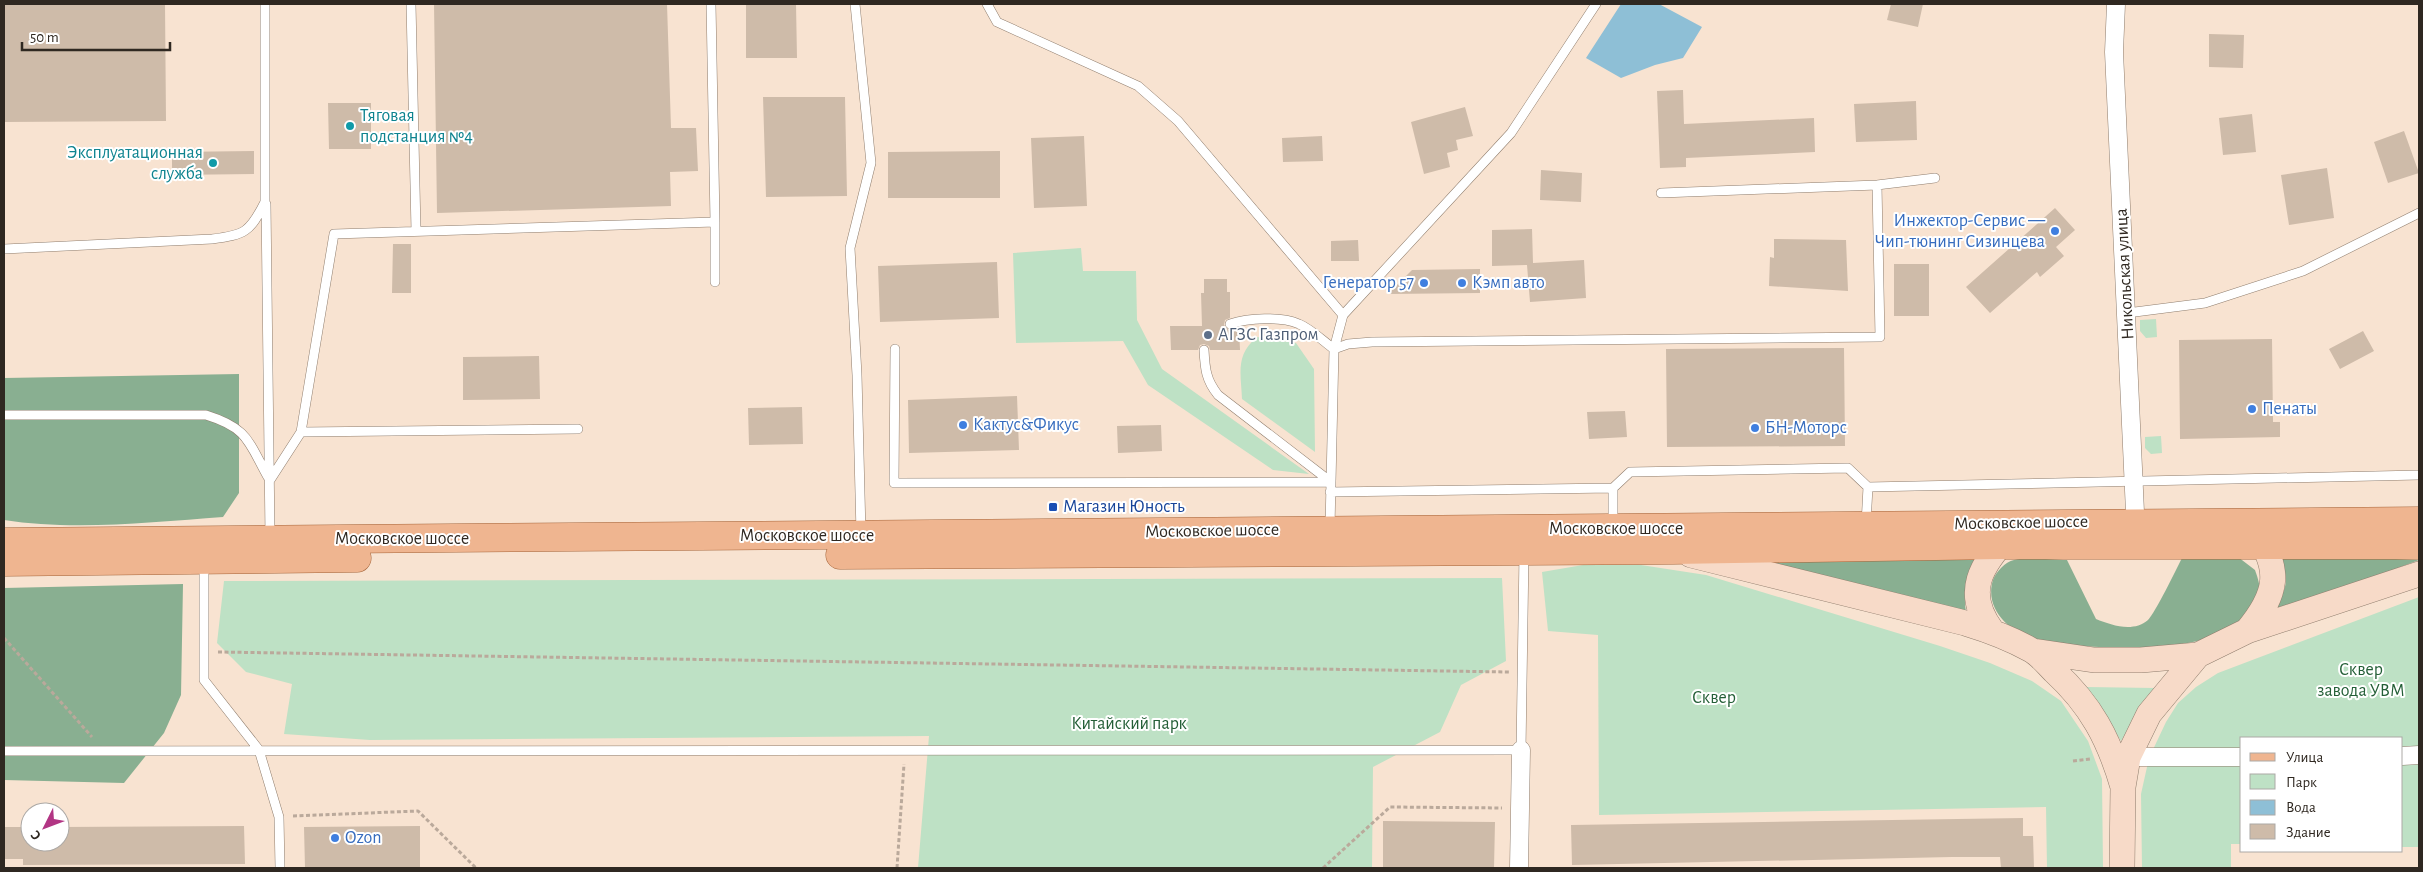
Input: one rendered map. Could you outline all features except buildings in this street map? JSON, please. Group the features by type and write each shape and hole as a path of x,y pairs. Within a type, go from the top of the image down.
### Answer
{"main road":[{"name":"Московское шоссе","path":"270,549 1524,540 1673,550 2000,545 2247,522 2419,521"},
{"path":"2247,522 2264,544 2272,566 2274,584 2269,600 2247,631"},
{"name":"Московское шоссе","path":"1524,540 1613,529 2020,523 2264,544 2419,545"},
{"path":"1992,631 1981,616 1977,586 1984,565 2020,523"},
{"name":"Московское шоссе","path":"4,562 204,551 861,536 1330,541"},
{"name":"Московское шоссе","path":"4,542 204,551"},
{"path":"1673,550 1992,631 2033,651 2075,690 2091,713 2107,740 2123,787"},
{"path":"2033,651 2094,660 2141,660 2198,655 2247,631 2419,574"},
{"path":"2122,868 2123,787 2128,757 2149,714 2198,655"}],"street":[{"name":"Никольская улица","path":"2116,4 2114,52 2136,533"},
{"path":"1519,868 1521,750"},
{"path":"2128,757 2240,756"},
{"path":"2403,756 2419,756"}],"lane":[{"path":"265,4 270,549"},
{"path":"411,4 416,231"},
{"path":"711,4 715,282"},
{"path":"855,4 871,163 850,248 857,375 861,536"},
{"path":"987,4 997,22 1138,86 1178,121 1343,315"},
{"path":"1330,541 1334,349 1343,315 1512,133 1596,4"},
{"path":"1661,193 1877,185 1935,178"},
{"path":"1334,349 1348,344 1372,342 1880,337 1877,185"},
{"path":"4,249 212,239 238,236 255,223 266,202"},
{"path":"2127,313 2205,303 2303,271 2419,214"},
{"path":"270,480 302,432 334,234 715,222"},
{"path":"1230,324 1244,319 1261,318 1299,324 1334,349"},
{"path":"895,349 894,482 1613,488 1630,472 1848,468 1868,487 2419,475"},
{"path":"1204,350 1207,378 1218,395 1330,487"},
{"path":"4,415 206,415 228,422 245,436 270,480"},
{"path":"302,432 578,429"},
{"path":"1866,525 1868,487"},
{"path":"1613,488 1613,529"},
{"path":"4,751 1521,750 1524,540"},
{"path":"204,551 204,680 258,750 279,817 280,868"}],"path":[{"path":"4,638 104,750"},
{"path":"204,651 1522,672"},
{"path":"897,868 904,750"},
{"path":"1322,868 1390,807 1520,808"},
{"path":"279,817 418,811 476,868"}],"green space":[{"path":"1081,248 1083,271 1136,271 1137,320 1162,369 1309,474 1273,470 1148,385 1123,341 1016,343 1013,253"},
{"path":"2156,319 2157,337 2146,338 2140,331 2140,320"},
{"path":"1257,337 1296,343 1314,369 1315,452 1242,399 1242,358 1250,344"},
{"path":"239,374 239,493 223,517 85,525 58,525 4,520 4,378"},
{"path":"2161,436 2162,453 2151,454 2145,448 2145,437"},
{"path":"1979,554 1974,561 1966,582 1966,613 1750,560"},
{"path":"2280,554 2419,560 2270,616 2283,593 2286,580"},
{"path":"2238,557 2255,570 2259,584 2259,592 2249,612 2232,627 2210,637 2184,644 2130,648 2041,642 2025,636 2008,625 1995,609 1992,600 1993,580 2007,563 2026,558 2067,560 2096,619 2122,627 2136,626 2148,620 2151,616 2182,558"},
{"name":"Сквер","path":"1583,565 1641,565 1706,575 1940,646 1990,663 2032,681 2061,701 2088,741 2102,779 2103,868 2047,868 2046,807 1599,815 1598,635 1548,631 1542,572"},
{"name":"Китайский парк","path":"1502,578 1506,661 1461,685 1440,732 1373,767 1372,868 918,868 929,736 370,740 284,734 292,684 246,672 217,643 224,581"},
{"path":"183,584 181,695 164,733 124,783 4,780 4,588"},
{"name":"Сквер завода УВМ","path":"2419,597 2419,847 2403,847 2403,737 2240,737 2240,844 2231,844 2231,868 2142,868 2141,794 2149,758 2166,722 2178,703 2196,687 2218,673"},
{"path":"2086,687 2155,688 2121,741"}],"water":[{"path":"1621,4 1659,4 1702,27 1683,58 1655,65 1621,78 1586,58"}],"place":[{"name":"Тяговая подстанция №4","path":"350,126"},
{"name":"Эксплуатационная служба","path":"213,163"},
{"name":"Инжектор-Сервис — Чип-тюнинг Сизинцева","path":"2055,231"},
{"name":"Генератор 57","path":"1424,283"},
{"name":"Кэмп авто","path":"1462,283"},
{"name":"АГЗС Газпром","path":"1208,335"},
{"name":"Пенаты","path":"2252,409"},
{"name":"Кактус&Фикус","path":"963,425"},
{"name":"БН-Моторс","path":"1755,428"},
{"name":"Магазин Юность","path":"1053,507"},
{"name":"Ozon","path":"335,838"}]}
